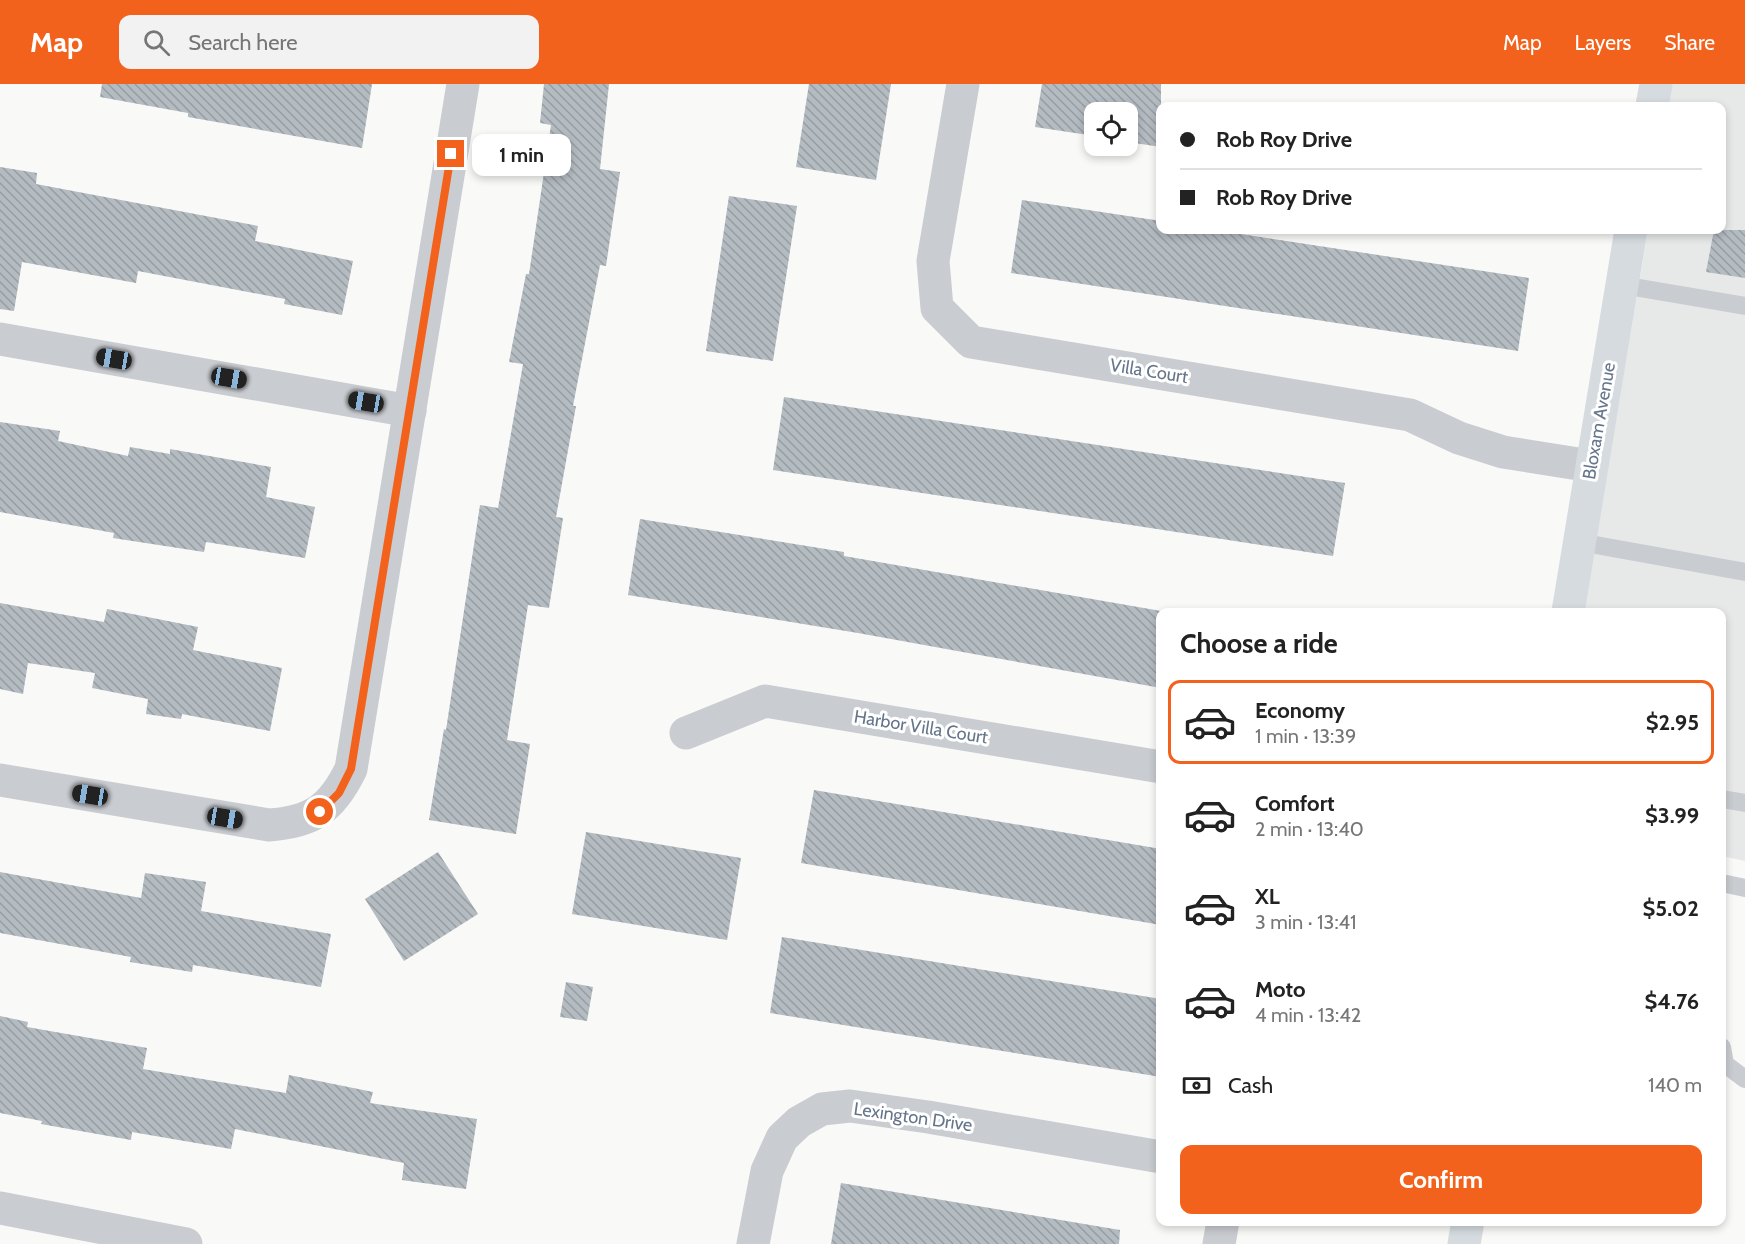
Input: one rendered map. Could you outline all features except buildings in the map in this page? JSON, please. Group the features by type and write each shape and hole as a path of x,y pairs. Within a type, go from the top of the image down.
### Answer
{"street":[{"path":"0,780 269,825 295,823 320,812 339,793 351,769 463,84"},
{"name":"Villa Court","path":"963,84 933,261 937,309 971,342 1410,415 1459,438 1503,452 1591,466"},
{"path":"1653,102 1656,84"},
{"name":"Bloxam Avenue","path":"1569,608 1630,234"},
{"path":"0,339 410,411"},
{"name":"Harbor Villa Court","path":"686,733 765,701 1156,766"},
{"name":"Lexington Drive","path":"753,1244 767,1171 782,1138 799,1122 822,1109 850,1106 928,1117 1156,1156"},
{"path":"0,1208 186,1244"},
{"path":"1219,1244 1222,1226"},
{"path":"1464,1244 1467,1226"}],"lane":[{"path":"1622,285 1745,306"},
{"path":"1579,542 1745,572"},
{"path":"1726,800 1745,803"},
{"path":"1726,884 1745,888"},
{"path":"1726,1065 1745,1079"}],"shaded area":[{"path":"1672,84 1745,84 1745,861 1726,857 1726,608 1585,608 1647,234 1726,234 1726,102 1669,102"}],"route":[{"path":"320,812 339,793 351,769 451,154"}]}
